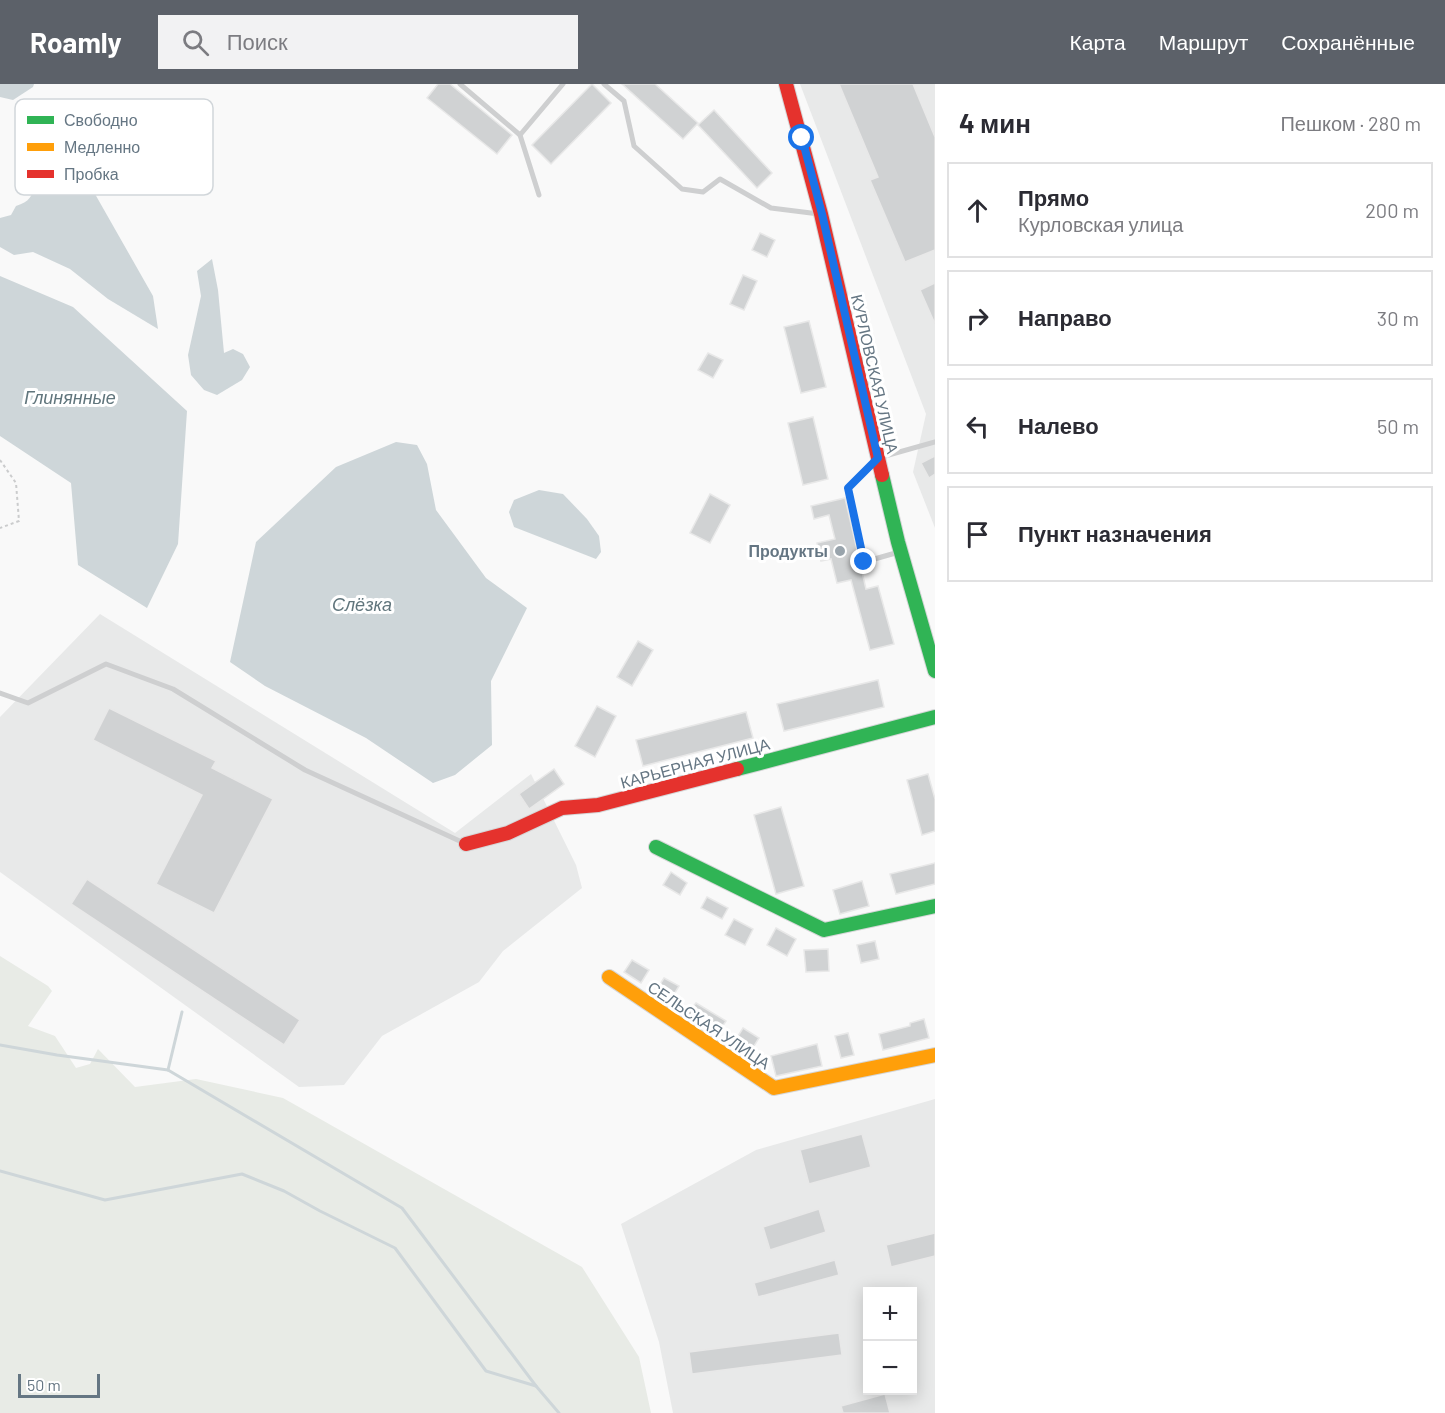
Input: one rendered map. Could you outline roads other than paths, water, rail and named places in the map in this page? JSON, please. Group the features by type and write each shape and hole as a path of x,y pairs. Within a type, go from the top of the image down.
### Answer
{"street":[{"name":"КУРЛОВСКАЯ УЛИЦА","path":"786,84 822,214 901,552 935,671"},
{"name":"КАРЬЕРНАЯ УЛИЦА","path":"466,844 508,833 562,808 598,806 935,717"},
{"path":"656,847 824,930 935,906"},
{"name":"СЕЛЬСКАЯ УЛИЦА","path":"609,977 774,1088 935,1055"}],"lane":[{"path":"460,84 520,135 539,195"},
{"path":"520,135 562,84"},
{"path":"604,84 624,101 634,146 682,189 704,192 720,179 771,208 822,214"},
{"path":"901,552 864,562 848,488 878,458 935,442"},
{"path":"0,693 28,703 106,664 173,689 305,770 466,844"}],"water":[{"path":"0,84 34,84 13,100 0,97"},
{"path":"31,195 96,195 153,296 158,329 108,299 70,269 33,252 14,255 0,247 0,218 11,215 16,206 28,200"},
{"path":"212,259 218,290 224,353 233,349 243,354 250,367 242,380 217,395 204,390 191,375 188,355 201,296 197,271"},
{"name":"Глинянные","path":"0,276 73,307 187,411 178,544 147,608 78,565 71,483 0,436"},
{"name":"Слёзка","path":"396,442 417,445 427,464 436,510 486,578 527,608 491,681 492,745 455,775 433,783 366,738 265,686 230,662 256,542 336,467"},
{"path":"539,490 563,494 587,519 599,536 601,552 596,559 514,527 509,512 514,500"}],"waterway":[{"path":"168,1070 182,1012"},
{"path":"0,1045 168,1070 402,1208 536,1386"},
{"path":"0,1171 105,1200 242,1174 284,1191 395,1248 486,1371 536,1386 559,1413"}],"place":[{"name":"Продукты","path":"840,551"}]}
